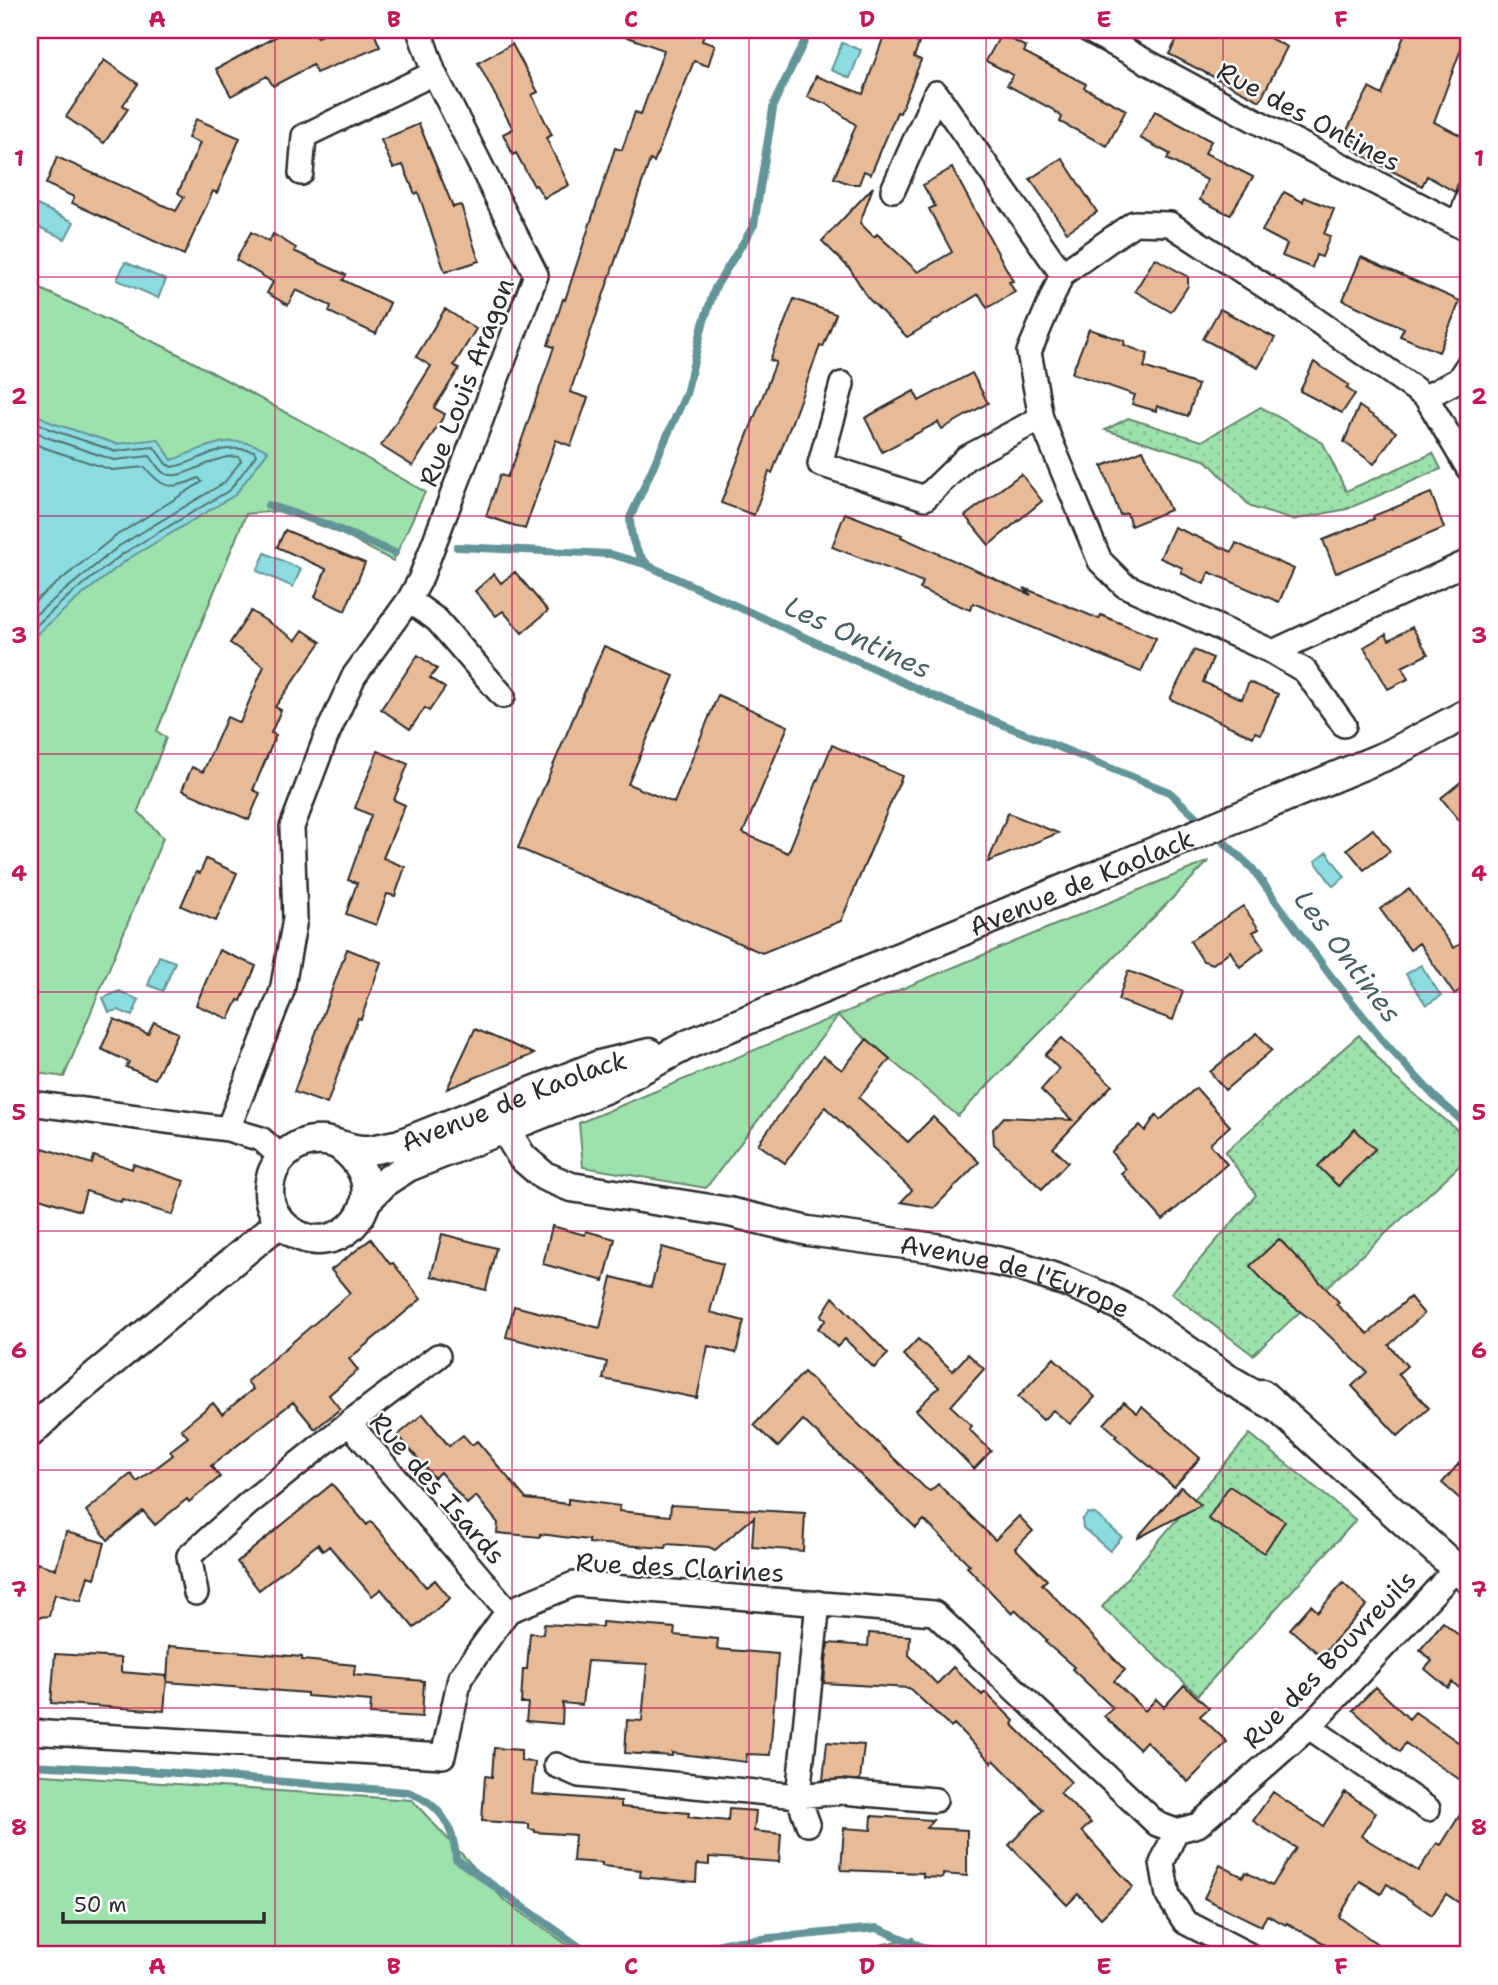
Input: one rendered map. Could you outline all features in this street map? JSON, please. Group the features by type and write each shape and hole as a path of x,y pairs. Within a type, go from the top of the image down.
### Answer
{"street":[{"name":"Rue des Ontines","path":"1087,30 1271,129 1464,227"},
{"name":"Rue Louis Aragon","path":"228,1129 282,991 295,919 292,827 326,737 354,676 409,600 439,533 536,275 434,73 426,32"},
{"path":"301,173 304,136 434,73"},
{"path":"893,190 944,86 1062,274"},
{"path":"1464,227 1468,198"},
{"path":"1345,725 1305,671 1273,652 1124,585 1100,561 1041,418 1029,352 1062,274 1135,223 1170,223 1426,397 1468,468"},
{"path":"1426,397 1458,380 1468,365"},
{"path":"842,384 820,464 925,498 966,458 1041,418"},
{"path":"1273,652 1468,562"},
{"path":"409,600 437,620 503,696"},
{"name":"Avenue de Kaolack","path":"280,1222 292,1232 306,1238 321,1240 337,1236 350,1228 360,1216 366,1202 386,1181 408,1167 607,1088 689,1044 1390,754 1468,713"},
{"name":"Avenue de Kaolack","path":"281,1157 294,1147 309,1142 325,1141 365,1150 387,1147 598,1065 689,1044"},
{"path":"30,1103 228,1129 261,1139 281,1157 273,1169 269,1189 273,1210 280,1222 30,1433"},
{"path":"446,1126 505,1129"},
{"name":"Avenue de l'Europe","path":"505,1129 522,1157 544,1176 571,1187 729,1212 809,1215 938,1230 1026,1250 1068,1263 1108,1280 1175,1318 1233,1362 1273,1405 1462,1574"},
{"path":"340,1146 354,1156 363,1170 367,1185 366,1202"},
{"path":"349,1423 438,1356"},
{"name":"Rue des Isards","path":"196,1593 189,1556 249,1503 349,1423 508,1611"},
{"name":"Rue des Bouvreuils","path":"1176,1831 1198,1825 1309,1727 1462,1574"},
{"name":"Rue des Clarines","path":"508,1611 574,1584 934,1613 1157,1824 1176,1831"},
{"path":"808,1824 798,1796 818,1604"},
{"path":"30,1732 443,1756 460,1678 508,1611"},
{"path":"1309,1727 1428,1809"},
{"path":"556,1765 579,1775 798,1796 842,1792 934,1800"},
{"path":"1176,1831 1162,1863 1168,1896 1185,1922 1249,1955"}],"green space":[{"path":"30,284 167,348 425,492 393,561 336,531 279,511 246,514 157,731 166,738 138,811 163,838 64,1077 30,1072"},
{"path":"1261,407 1323,443 1346,491 1433,453 1441,469 1347,509 1292,520 1251,507 1207,461 1105,430 1128,418 1202,441"},
{"path":"1209,861 958,1116 838,1016 706,1188 583,1167 579,1123"},
{"path":"1359,1035 1393,1076 1468,1139 1468,1158 1253,1355 1171,1293 1256,1195 1225,1152"},
{"path":"1250,1434 1356,1520 1198,1695 1102,1607"},
{"path":"30,1774 412,1800 504,1900 582,1955 30,1955"},
{"path":"913,1938 910,1955 831,1955"}],"water":[{"path":"842,43 861,50 850,78 831,70"},
{"path":"37,205 74,222 65,239 30,223"},
{"path":"125,262 166,280 158,298 117,280"},
{"path":"30,410 52,423 117,444 158,439 172,460 220,443 243,442 268,451 235,495 128,559 30,640"},
{"path":"265,553 301,569 293,587 257,571"},
{"path":"1327,852 1345,877 1333,886 1315,861"},
{"path":"159,956 175,962 163,991 148,985"},
{"path":"1421,965 1441,996 1426,1005 1406,974"},
{"path":"119,991 139,1000 132,1016 118,1010 109,1012 103,998"},
{"path":"1088,1513 1095,1514 1122,1537 1110,1551 1083,1528 1082,1520"}],"building":[{"path":"288,30 314,30 317,37 335,30 373,30 380,47 316,73 313,65 273,86 267,76 231,96 216,69"},
{"path":"617,30 705,30 702,41 715,45 708,66 694,61 654,162 650,160 570,392 588,398 571,446 556,440 525,529 486,516 500,475 507,477 514,462 554,347 548,345 615,148 622,150 635,112 641,114 664,50 616,33"},
{"path":"886,30 918,30 914,41 919,43 914,57 921,60 871,174 864,171 859,184 850,184 834,178 856,125 827,104 807,97 816,76 863,94"},
{"path":"1182,30 1254,30 1287,47 1260,101 1169,54"},
{"path":"1406,30 1468,30 1434,122 1468,139 1468,154 1455,192 1427,176 1422,186 1382,166 1353,149 1356,142 1345,134 1369,88 1382,95"},
{"path":"1001,34 1026,47 1024,52 1086,84 1084,88 1126,110 1107,146 1060,122 1062,117 1052,109 1007,85 1013,75 986,61"},
{"path":"512,44 538,92 532,95 552,135 546,138 569,185 544,198 536,185 534,186 516,153 513,155 503,134 513,129 478,63"},
{"path":"104,60 138,84 123,105 128,109 104,143 66,117"},
{"path":"1155,111 1211,141 1205,153 1253,177 1230,215 1200,200 1207,180 1167,159 1170,154 1140,138"},
{"path":"196,119 240,138 217,193 213,191 184,255 72,203 74,197 46,184 57,157 176,211 184,197 178,193 200,143 188,138"},
{"path":"419,124 453,207 461,205 479,261 445,272 418,192 415,194 403,165 393,168 381,140"},
{"path":"1062,158 1097,212 1067,232 1030,179"},
{"path":"952,168 1013,281 1009,282 1015,292 987,308 979,294 907,337 868,298 850,269 822,241 873,187 860,223 874,237 877,234 918,272 952,252 929,209 935,206 923,185"},
{"path":"1284,192 1303,202 1304,197 1334,209 1324,234 1330,236 1322,257 1316,255 1312,268 1282,256 1287,244 1262,231"},
{"path":"251,232 269,242 273,234 296,248 294,251 346,275 343,280 390,303 376,334 329,312 331,306 296,290 288,305 267,293 273,282 236,260"},
{"path":"1361,257 1460,301 1439,352 1400,336 1404,328 1343,300"},
{"path":"1155,258 1188,277 1188,286 1171,312 1135,291"},
{"path":"794,299 836,314 823,347 820,346 754,515 721,503 776,362 770,360"},
{"path":"445,309 476,329 454,365 459,369 434,408 445,414 413,466 381,446 431,366 416,357"},
{"path":"1220,309 1275,338 1258,368 1203,339"},
{"path":"1089,329 1125,341 1124,345 1148,354 1144,367 1198,385 1188,416 1157,406 1156,411 1132,404 1135,395 1072,373"},
{"path":"1314,362 1349,385 1346,388 1355,394 1342,413 1300,391"},
{"path":"972,373 988,403 942,429 938,422 882,452 865,418 914,391 919,401"},
{"path":"1359,406 1396,432 1374,464 1344,442"},
{"path":"1143,450 1170,510 1131,526 1127,513 1120,515 1102,466"},
{"path":"1021,474 1042,501 989,545 965,516"},
{"path":"1431,493 1444,528 1336,573 1323,540"},
{"path":"845,513 902,535 901,537 1031,595 1024,588 1099,619 1101,615 1156,638 1141,672 973,603 970,610 920,589 923,582 832,547"},
{"path":"1174,527 1232,552 1236,543 1294,569 1279,602 1209,572 1204,584 1181,573 1183,568 1160,558"},
{"path":"285,530 365,563 345,611 315,597 326,569 277,547"},
{"path":"515,572 548,611 522,633 503,611 496,616 475,591 494,574 501,583"},
{"path":"251,611 296,640 303,630 321,642 275,707 281,710 271,733 276,735 253,790 260,793 249,820 182,790 192,767 203,772 227,717 240,723 264,666 230,643"},
{"path":"1412,627 1428,654 1402,667 1408,679 1388,689 1364,647 1386,634 1389,640"},
{"path":"604,646 674,676 628,784 674,803 718,695 788,726 743,833 788,853 832,745 902,776 841,921 762,953 518,848"},
{"path":"1194,650 1213,658 1203,682 1242,699 1249,682 1278,694 1261,734 1255,732 1253,737 1170,699"},
{"path":"418,655 437,669 430,678 445,688 429,711 425,708 410,729 381,709"},
{"path":"378,751 408,764 394,800 405,805 383,858 405,867 395,896 387,894 376,925 346,914 357,883 348,880 371,815 355,808"},
{"path":"1468,776 1468,831 1441,798"},
{"path":"1008,813 1058,833 988,862"},
{"path":"1373,829 1390,851 1364,870 1347,849"},
{"path":"206,859 237,873 216,921 181,906 196,872 200,873"},
{"path":"1409,889 1454,948 1468,939 1468,985 1454,994 1419,943 1410,950 1380,909"},
{"path":"1243,906 1259,929 1253,932 1264,948 1240,967 1230,951 1213,964 1203,961 1190,941"},
{"path":"347,949 381,962 327,1104 294,1092"},
{"path":"219,950 256,966 241,1001 238,1000 229,1019 196,1005"},
{"path":"1128,971 1183,991 1173,1020 1118,1000"},
{"path":"114,1019 148,1034 154,1022 178,1033 155,1079 126,1067 129,1062 101,1049"},
{"path":"475,1029 534,1054 447,1089"},
{"path":"1257,1033 1272,1050 1225,1090 1210,1072"},
{"path":"1062,1038 1112,1085 1053,1148 1068,1162 1042,1189 994,1144 993,1129 1004,1117 1072,1120 1041,1090 1059,1069 1045,1055"},
{"path":"867,1039 890,1059 859,1098 908,1142 933,1117 979,1162 934,1208 901,1202 912,1190 825,1107 785,1163 758,1144 823,1056 842,1070"},
{"path":"1196,1088 1230,1126 1210,1144 1227,1164 1163,1220 1121,1173 1126,1169 1111,1152 1140,1125 1145,1131 1156,1115 1160,1120"},
{"path":"1355,1129 1375,1149 1338,1186 1318,1166"},
{"path":"43,1148 92,1164 94,1156 132,1169 133,1164 184,1181 173,1215 86,1191 80,1211 30,1195"},
{"path":"552,1226 585,1235 586,1231 615,1239 604,1281 543,1264"},
{"path":"442,1234 496,1248 486,1290 431,1276"},
{"path":"371,1239 421,1299 349,1359 358,1370 329,1395 340,1409 315,1429 293,1402 211,1466 220,1477 189,1502 187,1499 155,1525 143,1511 108,1540 86,1511 131,1474 137,1482 173,1455 170,1451 188,1437 181,1429 213,1403 222,1414 253,1389 247,1381 350,1293 331,1270"},
{"path":"1279,1239 1339,1302 1336,1304 1368,1334 1410,1297 1424,1314 1389,1345 1407,1366 1398,1374 1429,1408 1398,1436 1352,1386 1367,1372 1317,1324 1274,1292 1250,1266"},
{"path":"662,1247 723,1264 710,1312 744,1321 736,1353 708,1346 697,1398 603,1379 607,1362 506,1337 514,1306 600,1328 612,1277 651,1287"},
{"path":"833,1297 888,1354 874,1368 845,1339 837,1347 818,1328 826,1320 821,1316"},
{"path":"918,1339 953,1371 968,1354 984,1369 951,1406 972,1426 969,1429 991,1451 974,1469 916,1410 939,1387 903,1355"},
{"path":"1054,1358 1095,1397 1070,1424 1053,1410 1043,1420 1018,1397"},
{"path":"804,1372 925,1488 930,1491 938,1484 995,1540 1019,1516 1033,1531 1015,1548 1047,1580 1042,1584 1125,1670 1114,1681 1145,1711 1156,1699 1164,1707 1184,1685 1209,1708 1200,1716 1227,1742 1188,1782 1146,1741 1139,1749 1104,1716 1113,1708 1016,1610 1012,1614 967,1567 970,1565 924,1520 916,1528 803,1420 778,1447 754,1425"},
{"path":"1124,1402 1137,1413 1142,1407 1200,1458 1174,1487 1115,1437 1117,1435 1104,1424"},
{"path":"423,1414 449,1446 463,1435 472,1445 477,1441 526,1499 568,1504 568,1499 620,1506 619,1511 670,1516 671,1505 805,1513 803,1551 752,1547 754,1517 715,1550 709,1547 667,1544 666,1548 589,1543 589,1540 540,1534 540,1537 497,1533 498,1523 476,1496 467,1504 440,1472 434,1478 398,1435"},
{"path":"1468,1453 1468,1506 1442,1483"},
{"path":"332,1484 367,1525 371,1521 426,1587 435,1580 450,1598 414,1628 381,1589 372,1596 329,1546 323,1551 318,1544 259,1590 237,1562"},
{"path":"1229,1486 1285,1521 1264,1553 1208,1519"},
{"path":"1181,1487 1201,1505 1138,1538 1138,1537"},
{"path":"66,1532 105,1543 95,1578 88,1576 81,1601 55,1594 49,1616 30,1618 30,1588 37,1563 56,1569"},
{"path":"1343,1583 1367,1605 1321,1656 1290,1629 1311,1605 1318,1612"},
{"path":"602,1622 675,1628 674,1635 718,1639 717,1649 778,1654 770,1755 747,1754 746,1762 672,1753 672,1756 625,1753 627,1720 642,1721 647,1664 587,1661 582,1705 563,1703 562,1724 526,1721 528,1703 521,1703 523,1669 527,1669 530,1633 543,1634 544,1624 602,1627"},
{"path":"1443,1622 1468,1643 1468,1695 1452,1682 1448,1688 1425,1669 1432,1661 1420,1650"},
{"path":"869,1633 910,1636 909,1655 937,1684 953,1667 982,1695 985,1692 1014,1721 1012,1724 1071,1782 1060,1793 1091,1823 1082,1831 1133,1887 1101,1918 1078,1894 1067,1905 1009,1845 1043,1810 954,1724 951,1727 909,1688 824,1683 828,1643 868,1646"},
{"path":"169,1646 302,1657 302,1660 355,1665 354,1675 424,1681 422,1717 370,1714 371,1701 167,1682"},
{"path":"55,1654 121,1658 121,1672 167,1676 164,1711 51,1703"},
{"path":"1376,1687 1409,1719 1415,1712 1468,1749 1468,1785 1405,1743 1400,1752 1353,1710"},
{"path":"827,1742 864,1745 860,1780 823,1780"},
{"path":"494,1748 521,1750 521,1761 535,1762 532,1794 621,1801 621,1807 689,1813 688,1817 728,1821 729,1809 756,1811 754,1831 781,1834 779,1862 709,1857 709,1865 697,1864 696,1882 640,1877 641,1870 573,1861 575,1835 535,1832 529,1829 529,1824 482,1821 485,1776 492,1777"},
{"path":"1273,1792 1323,1826 1345,1792 1376,1813 1361,1836 1418,1871 1437,1843 1441,1845 1468,1802 1468,1909 1446,1894 1432,1915 1387,1884 1381,1894 1360,1881 1339,1917 1393,1955 1345,1955 1287,1923 1286,1925 1267,1915 1261,1926 1204,1898 1220,1865 1243,1877 1246,1872 1272,1886 1296,1848 1253,1821"},
{"path":"872,1816 933,1820 926,1828 967,1830 967,1876 943,1874 943,1878 923,1877 923,1873 841,1870 844,1828 871,1830"}],"waterway":[{"name":"Les Ontines","path":"810,30 774,103 754,225 715,288 686,394 630,518 632,539 637,550 649,566 933,696 1169,792 1205,825"},
{"path":"268,505 323,523 395,553"},
{"path":"457,547 610,554 648,565"},
{"name":"Les Ontines","path":"1214,833 1252,868 1330,975 1385,1043 1435,1097 1468,1126"},
{"path":"30,1765 164,1772 408,1792 429,1802 443,1817 452,1836 456,1859 591,1955"},
{"path":"677,1955 729,1942 877,1928 942,1955"}]}
